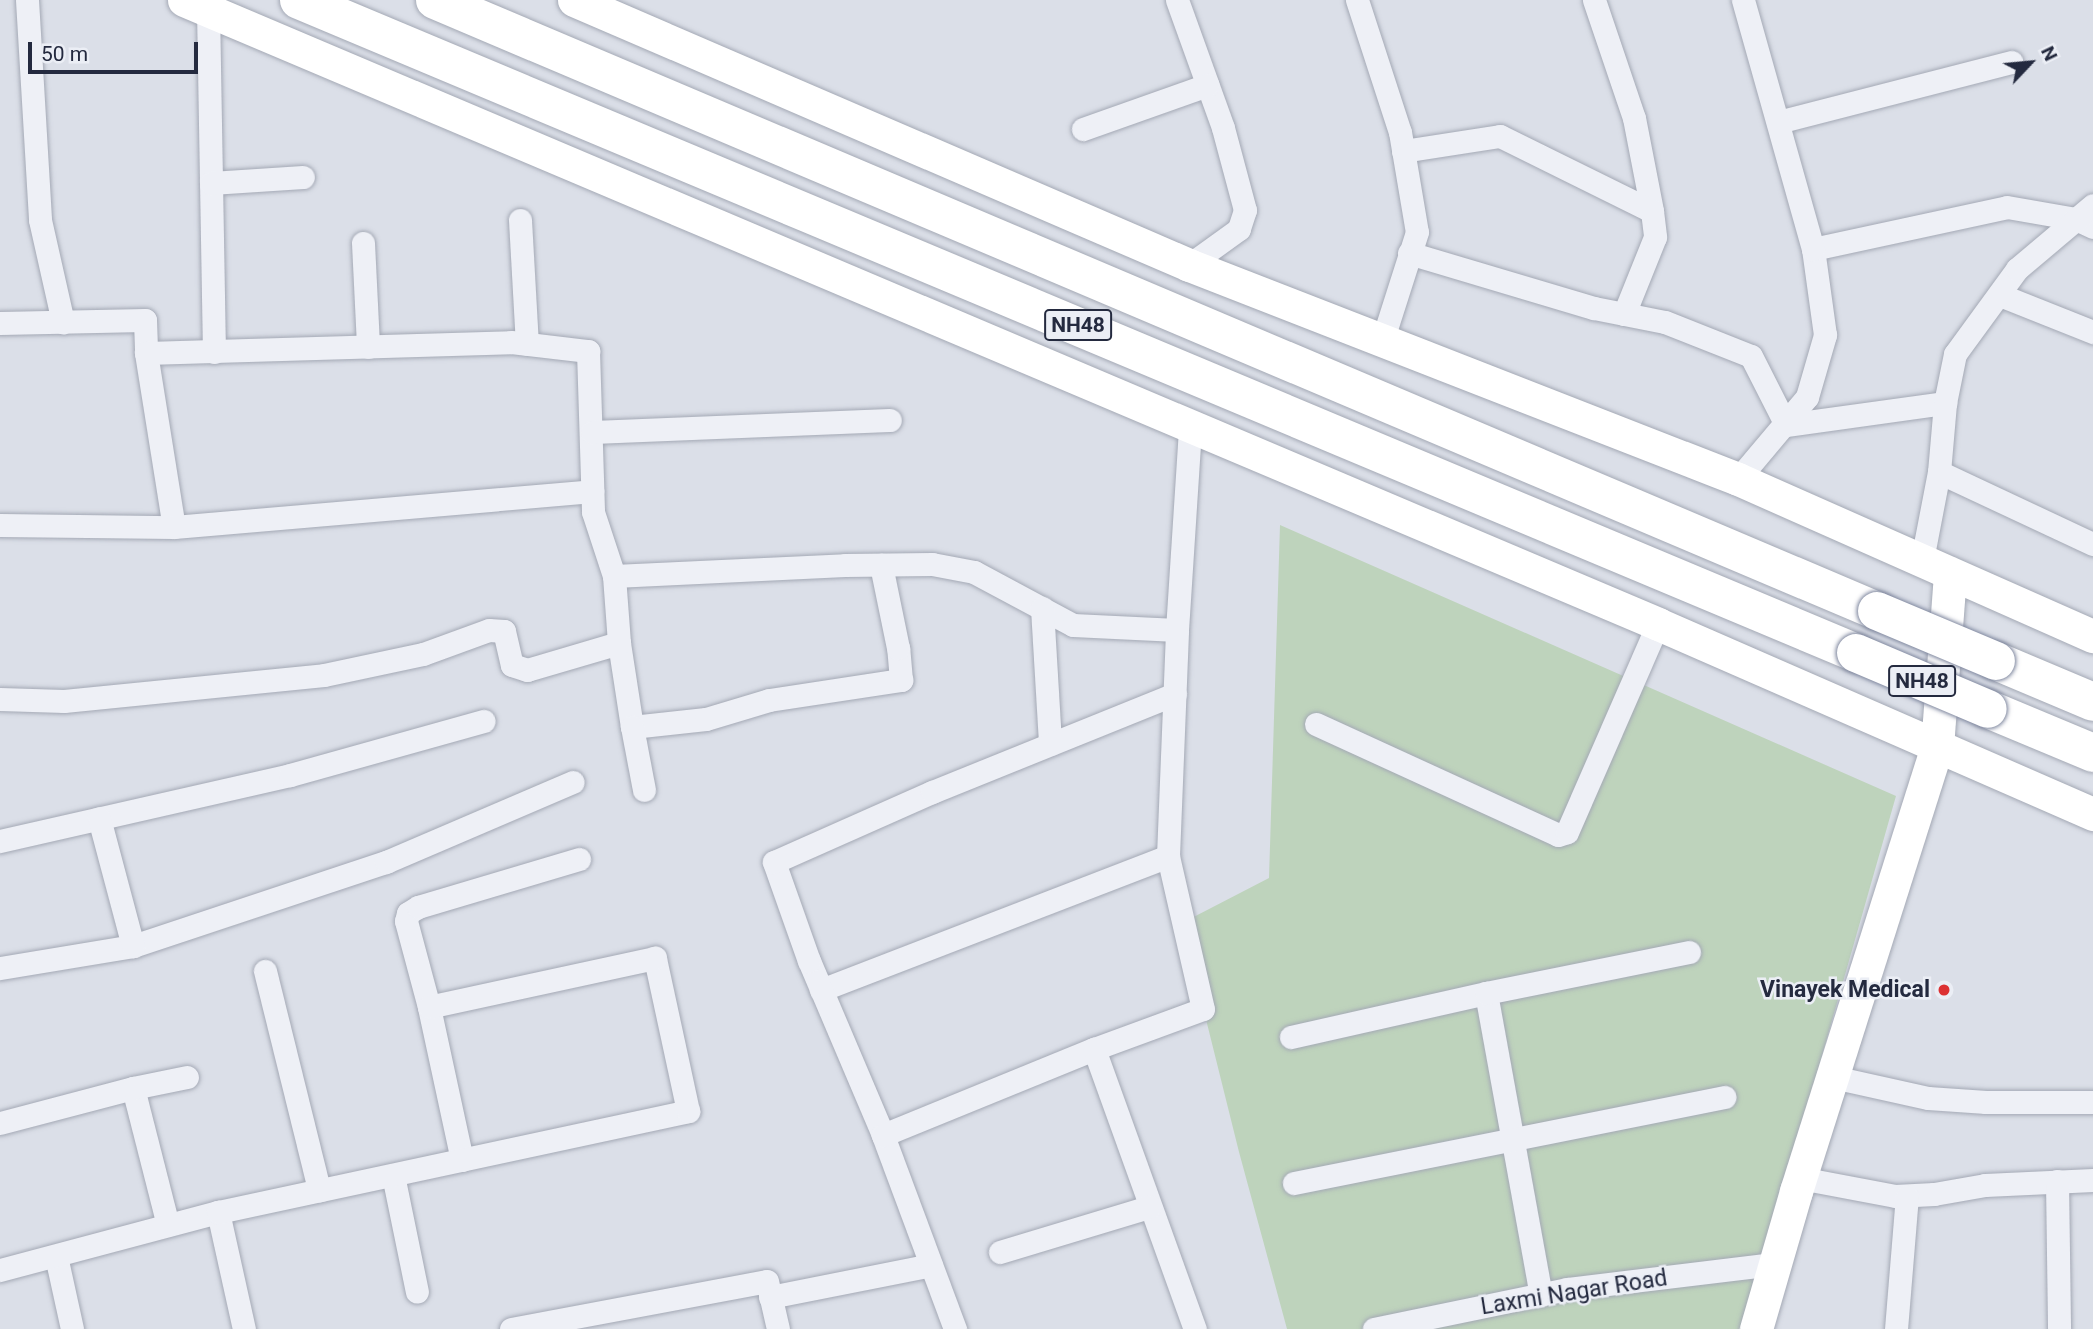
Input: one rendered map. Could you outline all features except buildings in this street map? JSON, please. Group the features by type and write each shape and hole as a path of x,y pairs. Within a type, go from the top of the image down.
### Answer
{"highway":[{"name":"NH48","path":"299,0 2093,753"},
{"name":"NH48","path":"435,0 2093,702"}],"street":[{"path":"27,0 40,220 63,322"},
{"path":"574,0 1189,265 1738,479 2093,636"},
{"path":"1177,0 1242,190 1245,210 1239,229 1189,265"},
{"path":"1357,0 1403,151 1417,232 1381,342"},
{"path":"1594,0 1634,118 1655,237 1624,314"},
{"path":"1738,479 1807,397 1825,335 1813,249 1744,0"},
{"path":"214,352 211,183 196,4 1190,429 1658,624 2093,814"},
{"path":"1778,122 2011,62"},
{"path":"1083,129 1207,85"},
{"path":"1403,151 1500,136 1652,211"},
{"path":"211,183 303,177"},
{"path":"1813,249 2007,207 2087,217"},
{"path":"1756,1329 1800,1178 1937,747 1936,566 1939,472 1945,403 1955,354 2017,269 2087,217"},
{"path":"520,220 527,344"},
{"path":"363,243 368,347"},
{"path":"1409,253 1594,308 1665,323 1751,356 1786,425"},
{"path":"2000,295 2093,332"},
{"path":"0,323 145,320 146,354 174,527"},
{"path":"146,354 527,344 588,351 593,512 614,576 619,643 644,790"},
{"path":"1786,425 1945,403"},
{"path":"592,432 890,420"},
{"path":"883,1135 1094,1049 1203,1009 1168,856 1177,629 1190,429"},
{"path":"1939,472 2093,544"},
{"path":"0,525 174,527 592,491"},
{"path":"614,576 932,564 974,572 1073,625 1177,629"},
{"path":"632,727 706,719 769,700 901,680 898,648 881,565"},
{"path":"1042,608 1050,744"},
{"path":"1316,724 1558,835 1567,832 1658,624"},
{"path":"0,699 64,701 324,675 423,654 489,630 504,631 512,665 527,670 619,643"},
{"path":"955,1329 883,1135 821,990 774,862 1050,744 1175,694"},
{"path":"0,841 290,775 484,721"},
{"path":"0,968 133,946 386,862 573,782"},
{"path":"99,818 133,946"},
{"path":"821,990 1168,856"},
{"path":"462,1160 429,1007 406,922 408,913 441,899 579,859"},
{"path":"1291,1037 1486,993 1689,952"},
{"path":"1,1268 56,1256 218,1212 688,1111 655,958 429,1007"},
{"path":"265,971 319,1190"},
{"path":"1486,993 1541,1295"},
{"path":"1094,1049 1195,1329"},
{"path":"0,1123 187,1077"},
{"path":"1833,1077 1928,1098 1986,1102 2093,1102"},
{"path":"134,1088 168,1225"},
{"path":"1294,1183 1724,1097"},
{"path":"393,1175 417,1292"},
{"path":"1800,1178 1908,1196 1984,1185 2093,1180"},
{"path":"2057,1181 2059,1329"},
{"path":"1896,1329 1908,1196"},
{"path":"1000,1252 1149,1207"},
{"path":"218,1212 244,1329"},
{"path":"56,1256 72,1329"},
{"name":"Laxmi Nagar Road","path":"1374,1329 1541,1295 1774,1264"},
{"path":"771,1297 931,1265"},
{"path":"511,1329 767,1281 778,1329"}],"green space":[{"path":"1280,525 1896,796 1744,1329 1287,1329 1239,1152 1182,923 1269,878"}],"place":[{"name":"Vinayek Medical","path":"1944,990"}]}
